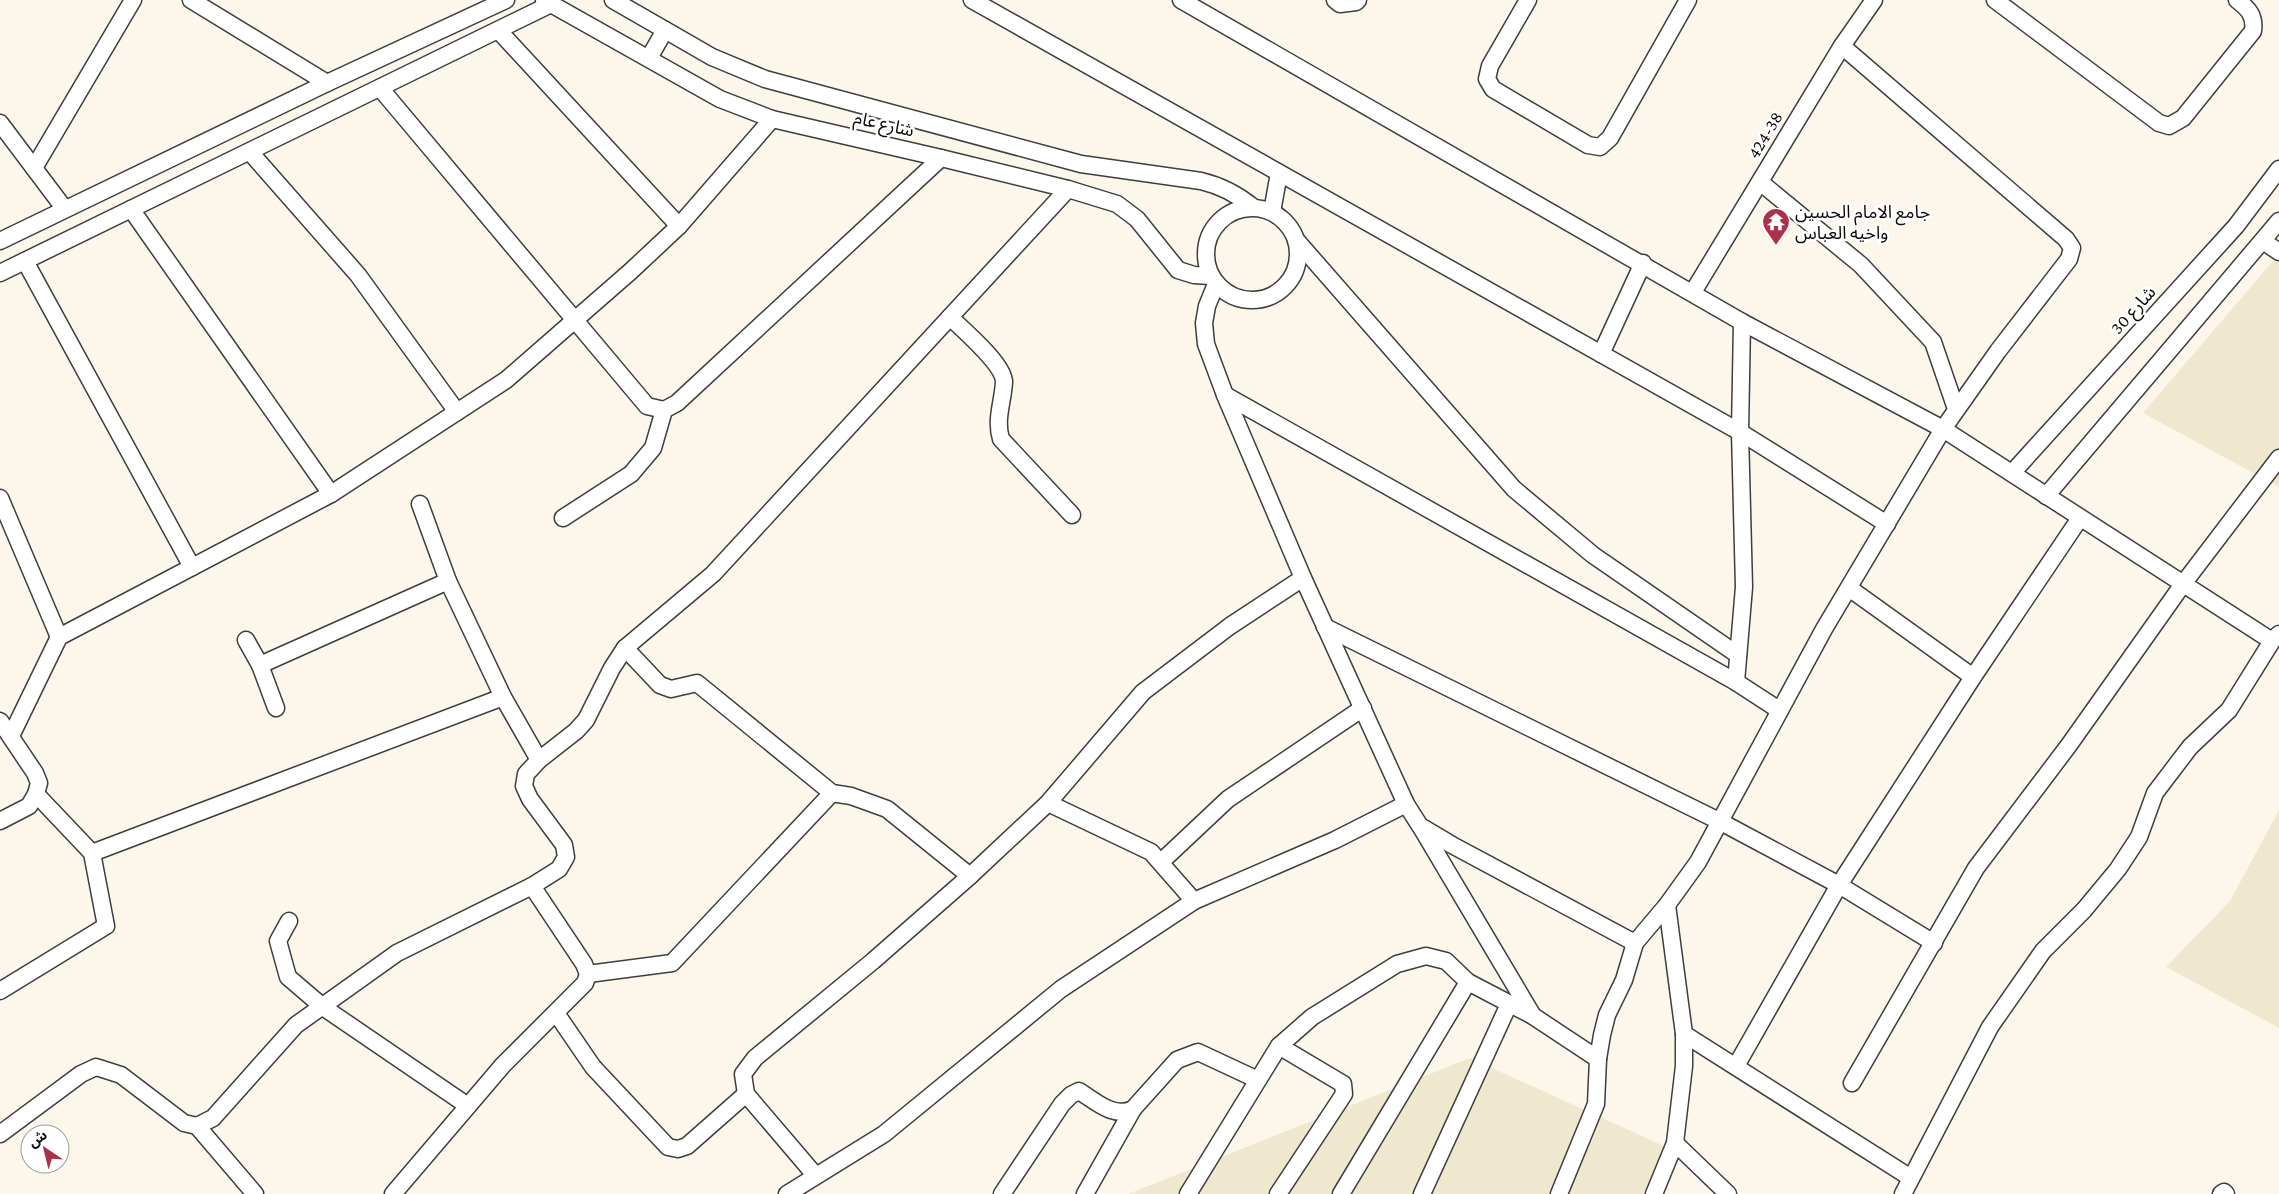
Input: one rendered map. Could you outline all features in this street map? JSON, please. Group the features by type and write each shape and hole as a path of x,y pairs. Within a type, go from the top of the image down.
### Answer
{"street":[{"path":"34,168 133,0"},
{"path":"191,0 327,82"},
{"path":"0,241 64,208 327,82 506,0"},
{"name":"شارع عام","path":"613,0 712,57 766,79 1081,164 1202,181 1221,186 1238,195 1253,207"},
{"path":"972,0 1740,432 1887,524"},
{"path":"1181,0 1643,263 1742,322 1943,429 2183,584 2276,638 2230,710 2190,747 2155,793 2139,837 2118,869 2084,910 2043,951 1990,1027 1902,1194"},
{"path":"1335,0 1340,4 1356,2 1358,0"},
{"path":"1528,0 1490,66 1487,79 1494,89 1588,146 1600,148 1610,138 1688,0"},
{"name":"424-38","path":"1693,292 1842,46 1874,0"},
{"path":"1995,0 2158,123 2169,126 2183,118 2253,31 2255,20 2249,9 2237,0"},
{"path":"0,273 499,31 547,2"},
{"name":"شارع عام","path":"547,2 720,99 772,119 1068,189 1117,204 1138,219 1178,270 1213,280"},
{"path":"649,58 665,30"},
{"path":"499,31 680,226"},
{"path":"1559,1194 1596,1104 1598,1059 1607,1015 1620,989 1635,943 1667,905 1698,862 1779,710 1943,429 2069,259 2072,248 2059,233 1842,46"},
{"path":"380,88 647,406 664,410 677,403 941,158"},
{"path":"11,736 59,637 331,494 506,380 680,226 772,119"},
{"path":"0,123 64,208"},
{"path":"250,152 358,275 457,412"},
{"name":"شارع 30","path":"2012,473 2236,226 2279,169"},
{"path":"1272,212 1279,173"},
{"path":"1760,182 1861,265 1933,342 1956,409"},
{"path":"197,1126 213,1118 296,1025 397,953 532,886 559,869 566,857 564,845 530,799 524,786 526,774 539,760 576,731 586,720 612,668 625,648 713,574 1068,189"},
{"path":"1297,240 1299,258 1293,276 1282,290 1266,298 1248,300 1230,296 1213,280 1205,258 1208,239 1218,222 1234,211 1253,207 1272,212 1288,223 1297,240 1514,489 1594,555 1738,655"},
{"path":"132,209 331,494"},
{"path":"2046,496 2279,221"},
{"path":"2263,240 2279,252"},
{"path":"25,260 192,567"},
{"path":"1601,354 1643,263"},
{"path":"1213,280 1204,323 1206,344 1225,395 1303,578 1406,804 1533,1016"},
{"path":"950,317 997,364 1004,380 997,426 1001,439 1072,515"},
{"path":"1736,682 1744,587 1740,432 1742,322"},
{"path":"1225,395 1736,682 1779,710"},
{"path":"563,518 630,474 653,448 664,410"},
{"path":"1852,1083 1976,868 2069,745 2183,584 2279,458"},
{"path":"0,498 59,637"},
{"path":"420,504 448,581 502,698 539,760"},
{"path":"1736,1066 1839,885 1973,677 2080,518"},
{"path":"815,1175 746,1094 743,1074 756,1058 873,961 970,876 1048,803 1143,692 1230,626 1303,578"},
{"path":"260,665 448,581"},
{"path":"1849,588 1973,677"},
{"path":"1325,627 1721,822 1839,885 1934,943"},
{"path":"246,640 260,665 276,708"},
{"path":"625,648 660,685 670,689 697,682 832,793 851,796 887,809 970,876"},
{"path":"92,853 502,698"},
{"path":"1161,862 1228,799 1362,708"},
{"path":"0,721 35,773 39,783 36,794 29,806 0,821"},
{"path":"588,974 672,963 832,793"},
{"path":"0,991 106,926 92,853 36,794"},
{"path":"1048,803 1151,852 1194,901"},
{"path":"787,1194 884,1134 1061,989 1194,901 1335,840 1406,804"},
{"path":"1420,826 1635,943"},
{"path":"393,1194 503,1065 585,983 588,974 584,964 532,886"},
{"path":"1654,1194 1675,1143 1684,1066 1684,1034 1667,905"},
{"path":"289,921 278,941 288,977 323,1007 468,1106"},
{"path":"1188,1194 1279,1046 1312,1017 1397,964 1426,956 1446,961 1468,982 1533,1016 1598,1059"},
{"path":"1340,1194 1468,982"},
{"path":"1422,1194 1509,1004"},
{"path":"556,1013 593,1067 668,1147 678,1149 687,1146 746,1094"},
{"path":"1684,1034 1911,1178"},
{"path":"1278,1194 1345,1090 1343,1084 1279,1046"},
{"path":"1085,1194 1133,1109 1177,1060 1198,1052 1258,1080"},
{"path":"0,1134 81,1074 96,1067 121,1075 184,1123 197,1126 255,1194"},
{"path":"1002,1194 1062,1104 1071,1095 1079,1091 1113,1111 1124,1114 1133,1109"},
{"path":"1675,1143 1728,1194"},
{"path":"2221,1194 2224,1192 2226,1194"}],"shaded area":[{"path":"2279,254 2279,487 2143,413"},
{"path":"2279,810 2279,1028 2166,967 2230,901"},
{"path":"1470,1058 1666,1147 1643,1194 1128,1194"}],"place":[{"name":"جامع الامام الحسين واخيه العباس","path":"1776,246"}]}
